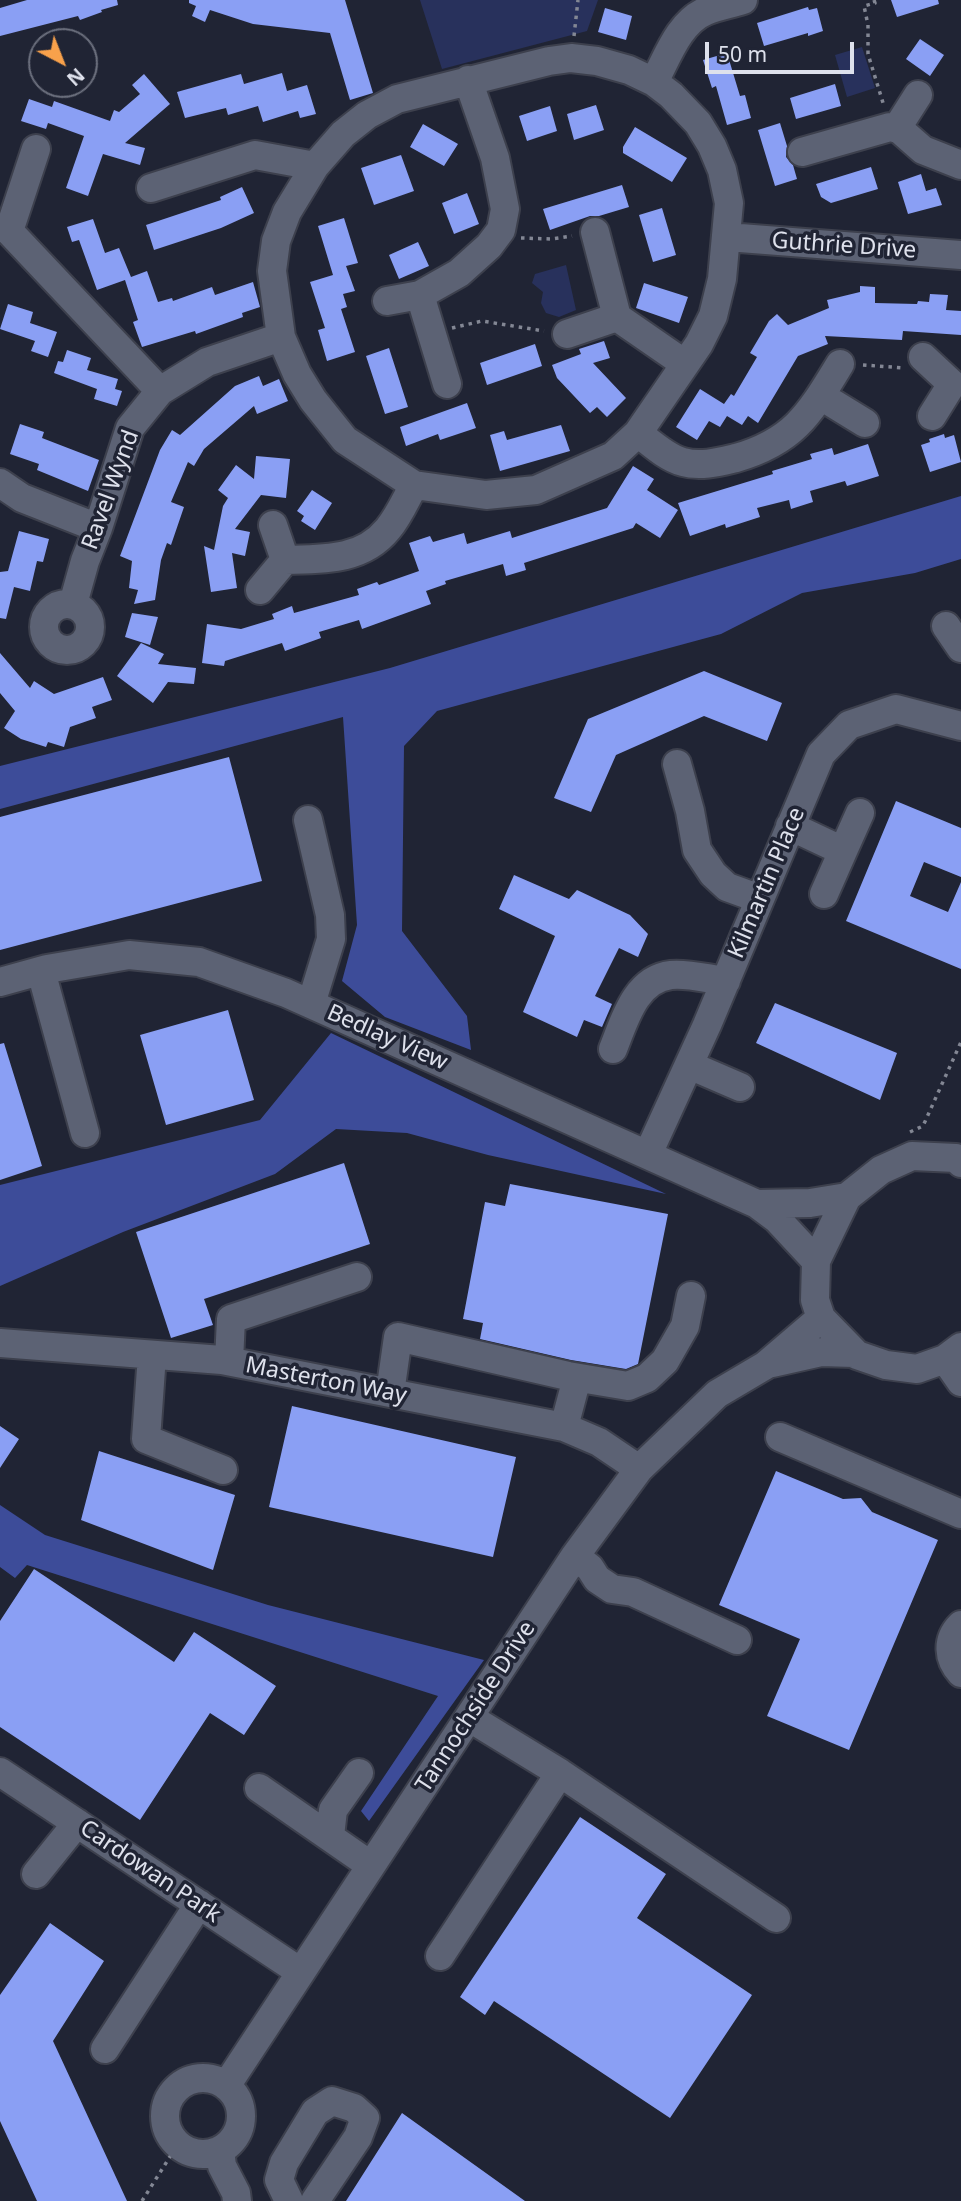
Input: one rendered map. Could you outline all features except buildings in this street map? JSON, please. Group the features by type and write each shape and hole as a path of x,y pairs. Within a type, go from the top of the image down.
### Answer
{"street":[{"path":"653,82 688,22 704,12 743,0"},
{"path":"571,58 629,70 653,82 671,95 698,123 712,146 722,170 729,203 722,279 713,316 685,364 638,432 613,456 536,490 486,495 414,485 345,440 313,400 298,374 281,337 272,271 276,242 287,212 315,166 343,134 367,115 397,99 468,80 571,58"},
{"path":"387,301 420,295 459,273 489,246 501,230 505,209 495,158 468,80"},
{"path":"802,152 894,127 918,95"},
{"path":"894,127 923,150 961,165"},
{"path":"36,149 9,231 160,391"},
{"path":"151,188 255,155 315,166"},
{"path":"595,232 617,317 685,364"},
{"name":"Guthrie Drive","path":"727,237 961,255"},
{"path":"420,295 447,384"},
{"path":"567,334 617,317"},
{"name":"Ravel Wynd","path":"73,604 130,428 160,391 207,362 281,337"},
{"path":"923,357 956,383 932,416"},
{"path":"638,432 663,452 682,462 705,464 755,452 785,437 811,410 840,364"},
{"path":"821,396 865,423"},
{"path":"0,483 22,498 98,528"},
{"path":"260,590 285,560 336,558 367,548 388,529 414,485"},
{"path":"273,525 285,560"},
{"name":"Kilmartin Place","path":"648,1154 726,981 821,754 849,725 897,709 961,726"},
{"path":"677,764 697,850 713,874 727,887 760,899"},
{"path":"824,894 860,813"},
{"path":"308,820 331,928 331,940 311,1004"},
{"path":"790,826 843,851"},
{"name":"Bedlay View","path":"0,982 41,971 129,956 199,962 311,1004 757,1204 777,1219 816,1261"},
{"path":"41,971 85,1133"},
{"path":"613,1049 632,1002 652,981 671,975 726,981"},
{"path":"689,1065 740,1087"},
{"path":"821,1318 815,1300 816,1261 847,1197 881,1170 912,1156 959,1156"},
{"name":"Bedlay View","path":"757,1204 810,1203 847,1197"},
{"path":"229,1362 231,1320 357,1277"},
{"path":"390,1393 398,1337 577,1378 628,1386 647,1378 665,1361 685,1326 691,1296"},
{"name":"Tannochside Drive","path":"226,2086 299,1972 470,1718 583,1562 639,1469 717,1394 766,1365 821,1318 857,1356 886,1364 917,1368 956,1363"},
{"name":"Masterton Way","path":"0,1343 229,1362 564,1427 599,1442 639,1469"},
{"name":"Tannochside Drive","path":"766,1365 821,1352 854,1353"},
{"path":"152,1355 146,1439 223,1470"},
{"path":"564,1427 577,1378"},
{"path":"780,1437 961,1514"},
{"path":"583,1562 597,1579 612,1589 633,1592 737,1640"},
{"path":"961,1625 953,1636 950,1658 961,1673"},
{"path":"470,1718 560,1773 776,1919"},
{"name":"Cardowan Park","path":"0,1772 299,1972"},
{"path":"330,1836 333,1810 359,1773"},
{"path":"440,1956 560,1773"},
{"path":"259,1788 370,1865"},
{"path":"36,1874 77,1823"},
{"path":"105,2049 199,1905"},
{"path":"200,2078 213,2079 226,2086 235,2095 241,2116 238,2130 230,2142 220,2150 202,2154 189,2151 178,2144 165,2122 165,2109 172,2093 182,2084 200,2078"},
{"path":"289,2201 279,2180 284,2163 315,2112 332,2101 354,2108 365,2118 358,2137 315,2201"},
{"path":"220,2150 222,2166 236,2193 237,2201"}],"path":[{"path":"571,58 578,0"},
{"path":"874,0 875,3 864,6 868,25 868,54 894,127"},
{"path":"501,230 525,240 595,232"},
{"path":"431,332 482,321 567,334"},
{"path":"840,364 911,368 923,357"},
{"path":"901,1135 923,1126 961,1042"},
{"path":"142,2201 178,2144"}],"shaded area":[{"path":"420,0 598,0 587,31 442,69"},
{"path":"862,47 875,88 847,97 835,55"},
{"path":"566,265 576,310 559,317 546,313 541,303 543,292 532,283 535,274"},
{"path":"961,496 961,559 915,573 802,593 721,634 437,711 404,746 402,931 467,1016 471,1050 385,1017 342,981 357,925 343,717 0,809 0,766 390,668"},
{"path":"331,1033 666,1194 488,1155 407,1133 336,1129 275,1174 123,1232 0,1286 0,1185 260,1120"},
{"path":"0,1505 45,1535 268,1605 484,1660 369,1821 361,1811 438,1696 27,1565 15,1578 0,1567"}]}
